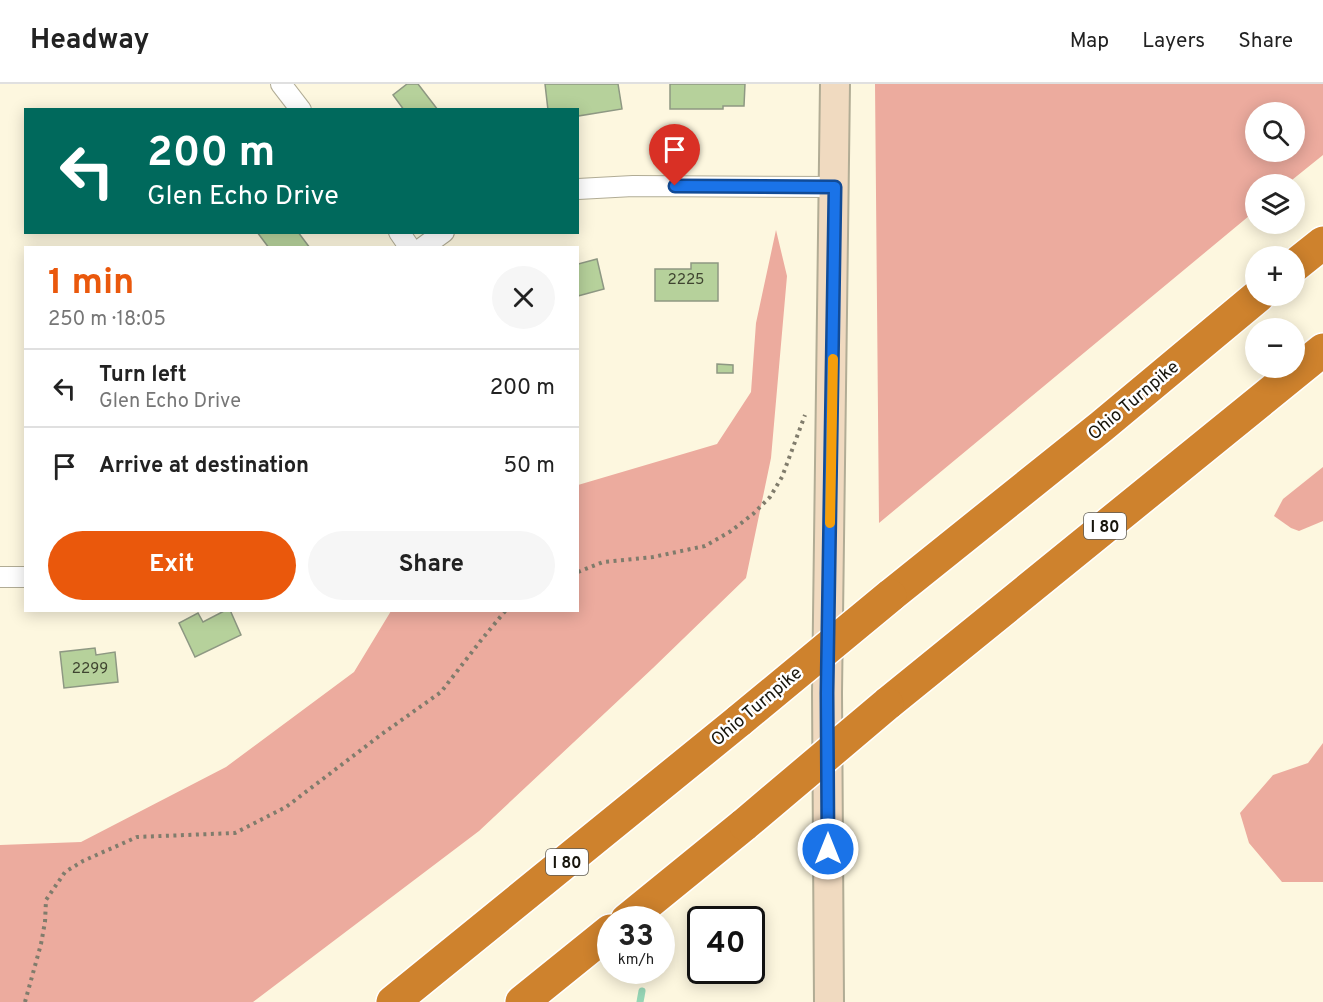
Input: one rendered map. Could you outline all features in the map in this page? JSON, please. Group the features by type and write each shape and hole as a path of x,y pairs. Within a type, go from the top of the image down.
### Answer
{"highway":[{"path":"1305,257 1323,243"},
{"name":"Ohio Turnpike","path":"393,1002 1102,426 1246,306"},
{"name":"I 80","path":"644,906 887,704 1323,350"},
{"path":"522,1002 597,941"}],"street":[{"path":"281,84 299,108"},
{"path":"829,1002 827,693 835,84"},
{"path":"579,189 633,186 835,187"},
{"path":"425,246 441,234"},
{"path":"0,577 24,577"}],"path":[{"path":"579,572 603,562 653,557 705,546 731,531 770,497 782,477 805,413"},
{"path":"25,1002 41,944 46,900 65,872 93,856 137,837 235,833 286,807 382,734 441,693 504,612"}],"shaded area":[{"path":"875,84 1323,84 1323,155 1299,174 1245,174 1245,219 879,523"},
{"path":"776,230 787,276 771,458 746,578 479,831 253,1002 0,1002 0,845 81,842 226,767 354,672 390,612 579,612 579,485 717,444 751,392 756,323"},
{"path":"1323,467 1323,521 1299,531 1274,516 1283,499"},
{"path":"1323,743 1323,882 1282,882 1249,843 1240,813 1273,775 1308,763"}],"building":[{"path":"407,84 418,84 436,108 403,108 393,95"},
{"path":"545,84 618,84 622,109 579,116 579,108 548,108"},
{"path":"670,84 745,84 744,106 723,106 723,109 670,109"},
{"path":"258,234 300,234 308,246 268,246"},
{"path":"597,259 604,289 579,296 579,264"},
{"path":"691,263 718,263 718,301 655,301 655,269 691,269"},
{"path":"717,364 733,365 733,373 717,373"},
{"path":"222,612 231,612 241,635 195,657 179,623 198,613 203,622"},
{"path":"95,648 96,655 115,652 118,682 64,688 60,652"}],"waterway":[{"path":"640,1002 642,991"}],"slow traffic":[{"path":"830,523 833,359"}],"route":[{"path":"675,186 835,187 827,693 828,849"}]}
